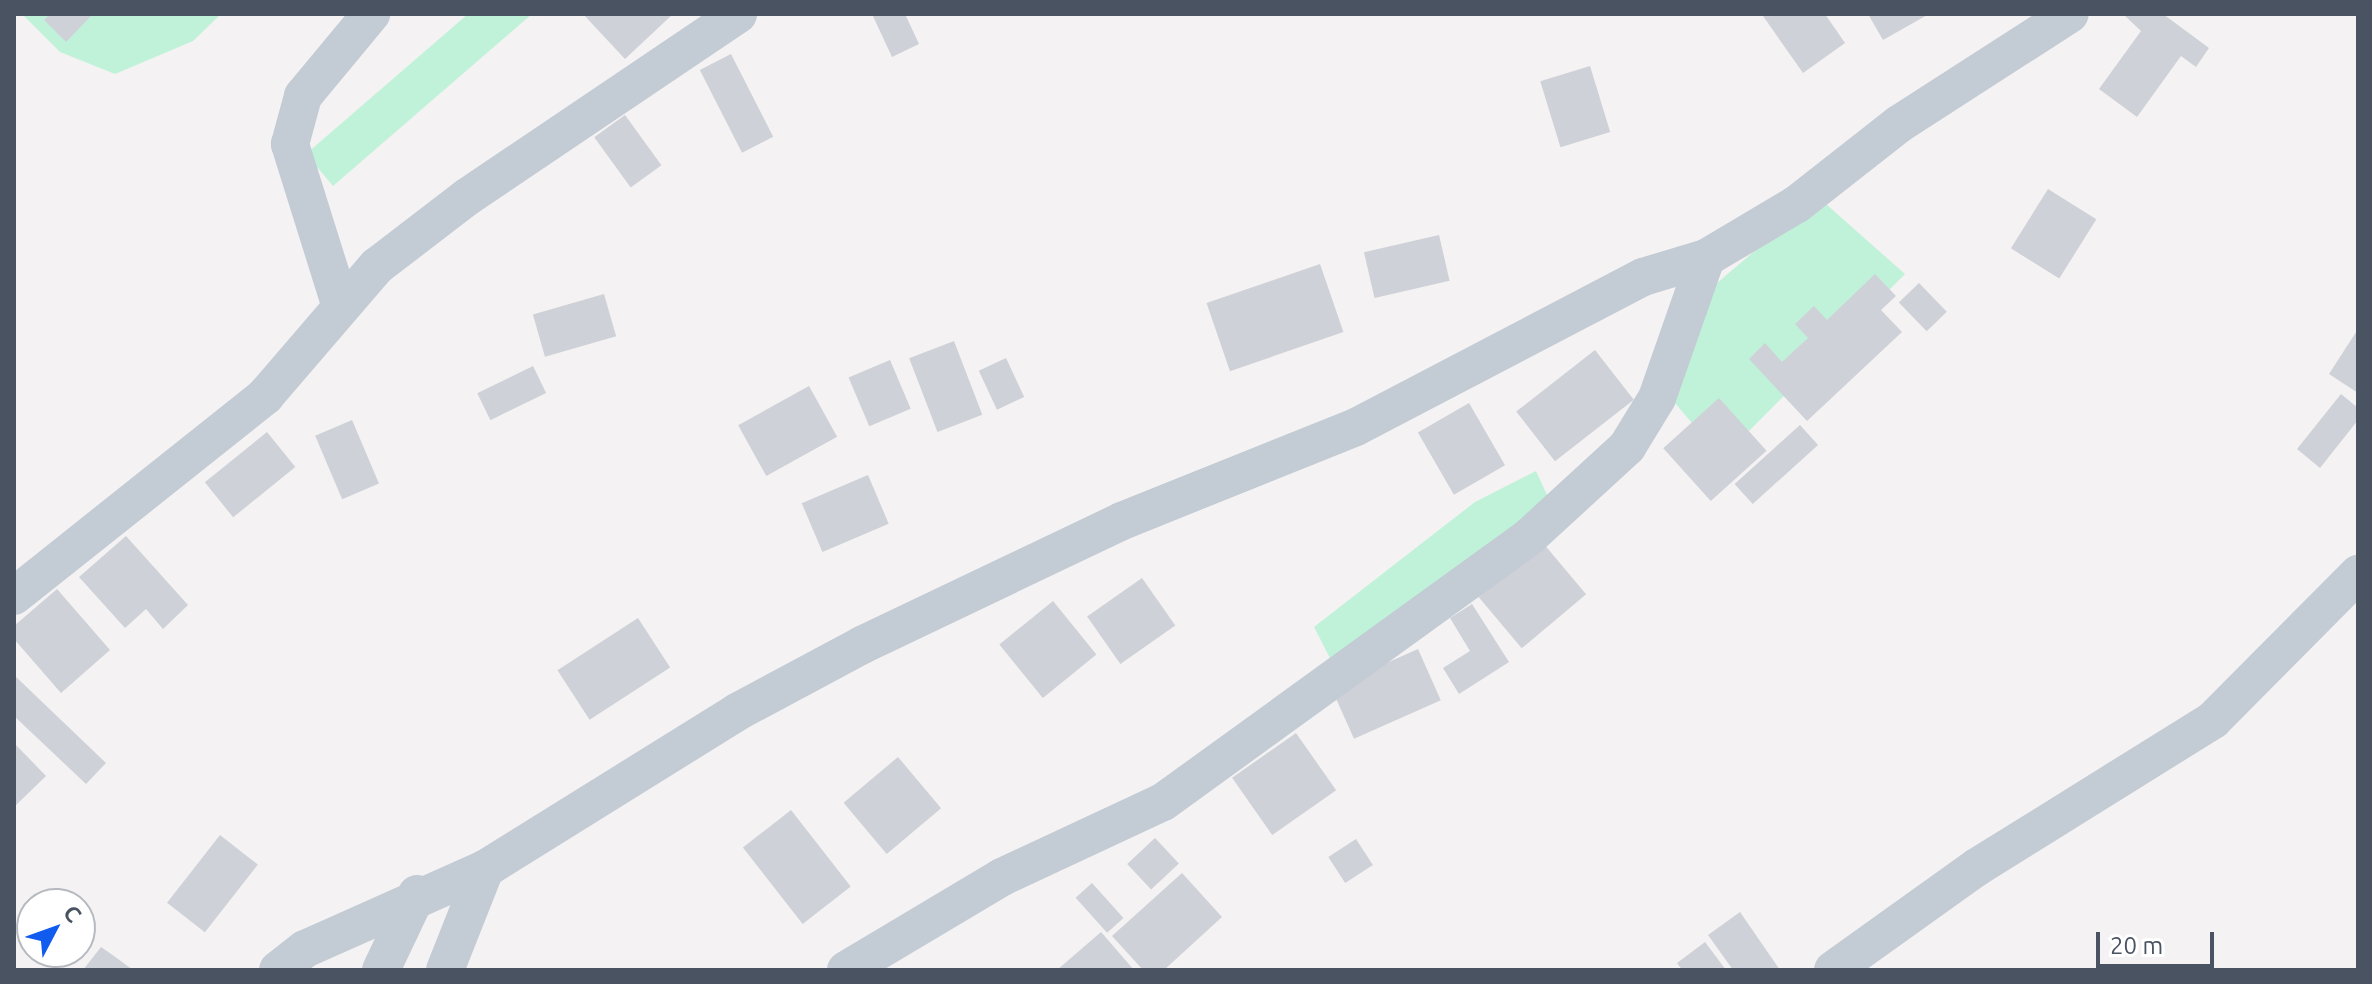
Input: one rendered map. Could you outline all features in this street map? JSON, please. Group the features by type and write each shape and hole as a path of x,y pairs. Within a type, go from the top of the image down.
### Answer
{"street":[{"path":"341,307 290,144 303,96 371,14"},
{"path":"14,596 265,396 377,266 467,197 738,14"},
{"path":"278,970 305,949 417,894 485,869 737,712 862,645 1122,521 1356,427 1643,277 1706,258 1797,204 1899,124 2070,14"},
{"path":"846,970 1002,877 1163,802 1530,536 1627,447 1657,398 1706,258"},
{"path":"1833,970 1977,867 2213,720 2358,574"},
{"path":"445,970 485,869"},
{"path":"381,970 417,894"}],"green space":[{"path":"22,14 221,14 193,41 115,74 60,52"},
{"path":"468,14 532,14 333,186 306,154"},
{"path":"1818,197 1905,274 1722,458 1668,395 1710,289"},
{"path":"1536,471 1553,508 1331,660 1314,627 1475,502"}],"building":[{"path":"50,14 93,14 66,42 44,20"},
{"path":"583,14 673,14 625,59"},
{"path":"872,14 905,14 919,44 892,57"},
{"path":"1825,14 1845,43 1803,73 1763,16"},
{"path":"1868,14 1929,14 1883,40"},
{"path":"2123,14 2163,14 2209,48 2196,67 2181,56 2137,117 2099,89 2141,31"},
{"path":"731,54 773,137 742,153 700,70"},
{"path":"1590,66 1610,132 1560,147 1540,81"},
{"path":"625,115 661,165 631,187 594,137"},
{"path":"2048,189 2096,219 2059,279 2011,248"},
{"path":"1439,235 1450,281 1375,298 1364,252"},
{"path":"1320,264 1343,332 1230,371 1207,303"},
{"path":"1875,274 1896,296 1881,310 1902,332 1807,421 1749,359 1765,343 1782,362 1808,338 1795,324 1814,306 1827,320"},
{"path":"1919,283 1947,312 1927,331 1899,302"},
{"path":"604,294 616,336 545,357 533,314"},
{"path":"2358,329 2358,393 2329,374"},
{"path":"954,341 982,415 937,432 909,358"},
{"path":"1595,350 1634,400 1555,461 1516,412"},
{"path":"1006,358 1024,397 997,410 979,371"},
{"path":"890,360 911,409 869,426 849,378"},
{"path":"533,366 546,393 490,420 477,393"},
{"path":"809,386 837,437 766,476 738,425"},
{"path":"2341,394 2358,408 2358,420 2320,468 2297,449"},
{"path":"1719,398 1767,451 1711,501 1663,448"},
{"path":"1469,403 1505,465 1454,495 1418,432"},
{"path":"352,420 379,484 342,499 315,436"},
{"path":"1800,425 1818,445 1753,504 1735,484"},
{"path":"267,432 295,467 233,517 205,482"},
{"path":"868,475 889,524 822,552 802,503"},
{"path":"126,536 188,605 163,629 146,609 125,628 79,577"},
{"path":"1543,543 1586,594 1522,648 1479,597"},
{"path":"1142,578 1175,626 1120,664 1087,616"},
{"path":"57,589 110,650 61,693 14,639 14,626"},
{"path":"1053,601 1096,655 1043,698 999,644"},
{"path":"1472,604 1509,662 1459,694 1443,668 1470,651 1450,618"},
{"path":"638,618 670,667 590,720 557,670"},
{"path":"1418,649 1441,700 1354,739 1331,688"},
{"path":"14,675 106,763 86,784 14,716"},
{"path":"1296,733 1336,790 1272,835 1232,778"},
{"path":"14,743 46,776 14,807"},
{"path":"898,757 941,808 887,854 844,803"},
{"path":"791,810 851,886 803,924 743,848"},
{"path":"220,835 258,865 205,932 167,903"},
{"path":"1155,838 1179,864 1151,890 1127,864"},
{"path":"1356,839 1373,865 1345,883 1328,857"},
{"path":"1182,873 1222,917 1164,970 1143,970 1112,936"},
{"path":"1092,883 1123,918 1107,933 1076,898"},
{"path":"1740,912 1780,970 1733,970 1708,935"},
{"path":"1101,932 1134,970 1057,970"},
{"path":"1705,942 1726,970 1682,970 1677,963"},
{"path":"101,947 133,970 83,970 96,968 96,953"}]}
